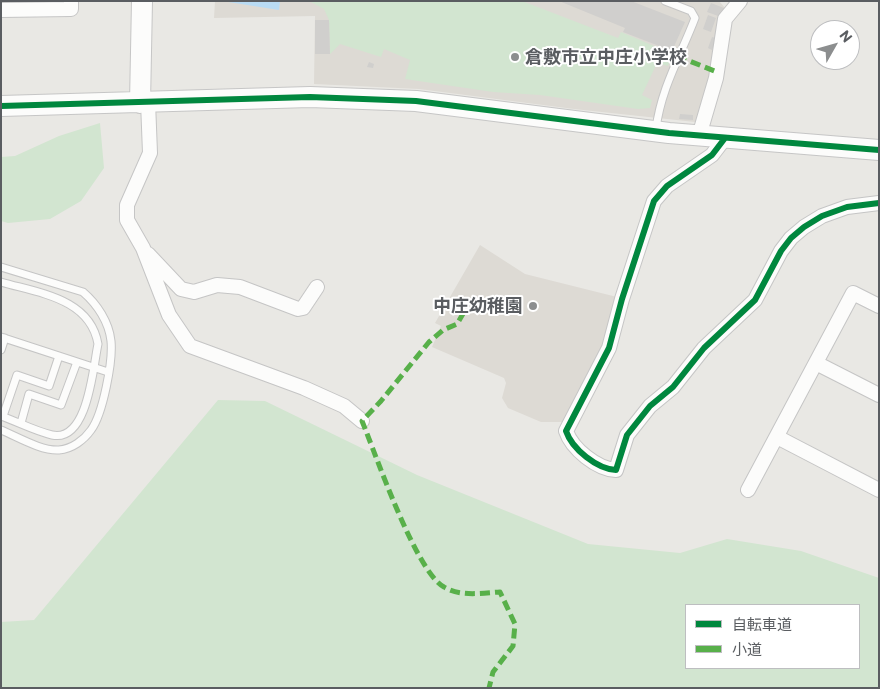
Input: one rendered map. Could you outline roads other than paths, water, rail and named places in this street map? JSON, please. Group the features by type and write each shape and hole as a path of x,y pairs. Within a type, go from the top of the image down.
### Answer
{"street":[{"path":"1,10 71,9 71,1"},
{"path":"142,1 144,102 150,153 127,205 127,220 143,248 169,315 190,346 304,388 344,406 362,421"},
{"path":"700,136 716,78 726,19 740,1"},
{"path":"1,106 310,97 416,101 656,132 879,150"},
{"path":"725,138 712,155 667,186 654,201 622,299 609,348 566,430 574,447 605,470 616,470 627,435 650,406 673,387 704,348 755,300 781,251 792,238 804,227 822,216 847,208 879,203"},
{"path":"143,248 170,280 181,289 194,292 217,285 240,288 298,309 303,308 317,287"},
{"path":"748,490 853,293 879,306"},
{"path":"816,363 879,395"},
{"path":"777,437 879,490"}],"lane":[{"path":"656,132 659,106 675,62 695,18 691,11 665,1"},
{"path":"1,267 83,292 93,300 100,310 111,340 108,372 102,401 92,429 83,440 72,447 59,450 46,448 1,430"},
{"path":"1,282 71,303 80,311 96,333 98,344 83,415 72,430 54,436 2,416 17,375 49,386 59,356"},
{"path":"1,350 3,337 108,372"},
{"path":"20,423 29,394 61,405 77,362"}],"water":[{"path":"222,1 280,1 279,10"}],"place":[{"name":"倉敷市立中庄小学校","path":"515,57"},
{"name":"中庄幼稚園","path":"533,306"}]}
